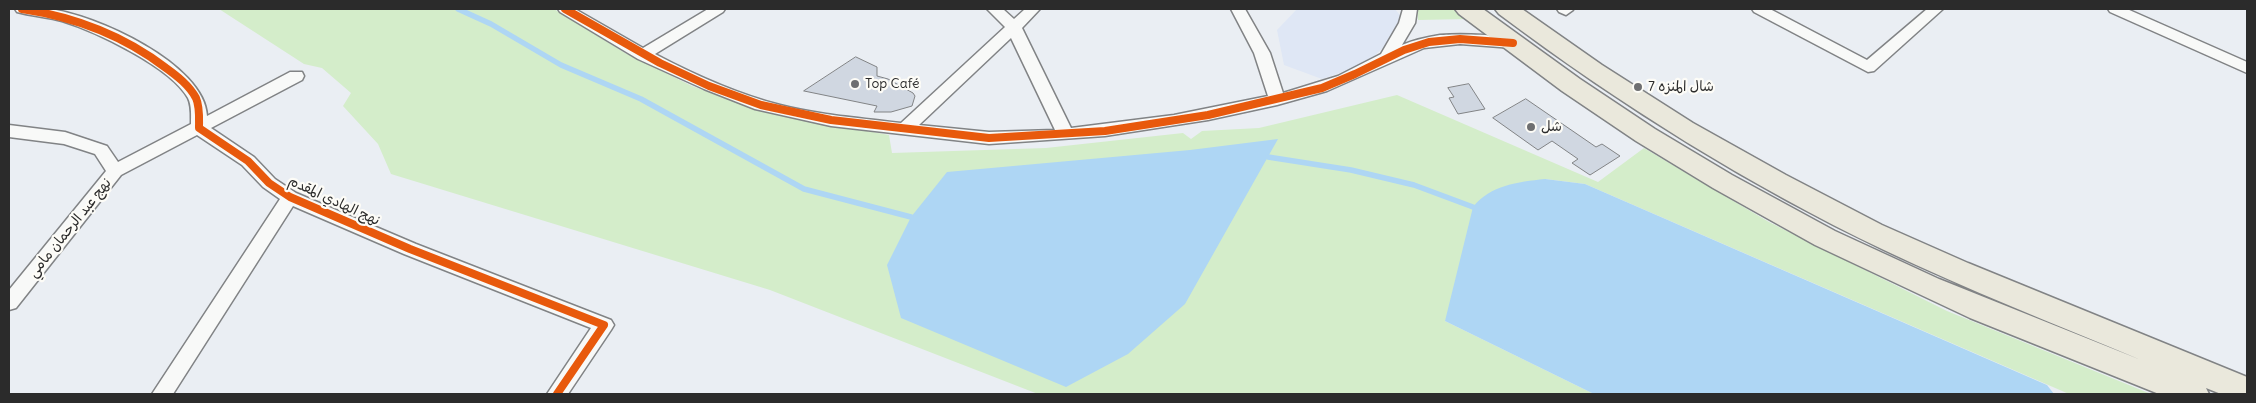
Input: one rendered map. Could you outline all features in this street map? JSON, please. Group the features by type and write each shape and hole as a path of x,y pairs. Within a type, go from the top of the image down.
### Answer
{"highway":[{"path":"1483,12 1513,43 1635,129 1786,217 1862,256 1954,299 2192,394"},
{"path":"1483,12 1595,72 1663,116 1797,194 1874,233 1962,272 2247,391"}],"street":[{"path":"22,9 57,14 97,26 127,40 151,56 179,79 197,100 200,128"},
{"path":"565,9 644,55 703,84 763,106 842,123 905,129 945,136 1000,138 1065,134 1151,123 1278,100 1328,85 1365,70 1389,54 1428,42 1446,40 1513,43"},
{"path":"644,55 718,9"},
{"path":"994,9 1014,27 1065,134"},
{"path":"905,129 1033,9"},
{"path":"1238,9 1262,53 1278,100"},
{"path":"1389,54 1407,23 1410,9"},
{"path":"1759,9 1868,67 1928,11"},
{"path":"2115,9 2247,68"},
{"name":"نهج عبد الرحمان مامي","path":"9,304 115,171 296,76"},
{"name":"نهج الهادي المقدم","path":"200,128 248,161 269,183 290,197 410,249 604,325 557,394"},
{"path":"9,131 34,132 65,138 102,150 115,171"},
{"path":"162,394 290,197"}],"shaded area":[{"path":"1297,9 1395,9 1403,19 1389,42 1366,64 1322,79 1284,65 1277,30"}],"green space":[{"path":"219,9 554,9 625,53 692,86 760,111 889,135 892,153 1046,148 1183,133 1191,139 1202,131 1259,128 1397,95 1598,182 1644,148 1769,222 1947,311 2151,394 2069,394 1585,184 1545,179 1445,321 1594,394 1038,394 770,290 391,174 378,144 343,106 351,93 322,68 304,64"},
{"path":"1417,9 1453,9 1467,19 1418,20"}],"water":[{"path":"1278,139 1185,304 1128,354 1066,387 901,318 887,265 911,217 947,172 1190,150"},
{"path":"1545,179 1585,184 2047,385 2054,394 1594,394 1445,321 1473,207 1496,189 1515,183"}],"building":[{"name":"Top Café","path":"856,57 877,67 877,76 888,79 913,93 915,96 912,106 891,112 874,112 877,106 804,91"},
{"path":"1469,84 1485,109 1458,114 1449,98 1454,97 1448,88"},
{"path":"1526,99 1596,147 1602,144 1620,156 1590,175 1572,163 1578,159 1552,141 1538,150 1493,118"}],"waterway":[{"path":"458,9 491,24 561,65 641,99 804,189 911,217"},
{"path":"1268,157 1351,170 1414,185 1473,207"}],"cycle path":[{"path":"22,9 63,16 82,22 120,39 155,60 179,78 193,93 199,107 199,128 248,161 269,183 290,197 410,249 604,325 557,394"},
{"path":"565,9 612,37 684,75 761,105 831,120 989,138 1036,137 1105,131 1208,115 1322,88 1420,44 1439,40 1460,39 1513,43"}],"place":[{"name":"Top Café","path":"855,84"},
{"name":"شال المنزه 7","path":"1638,87"},
{"name":"شل","path":"1531,127"}]}
